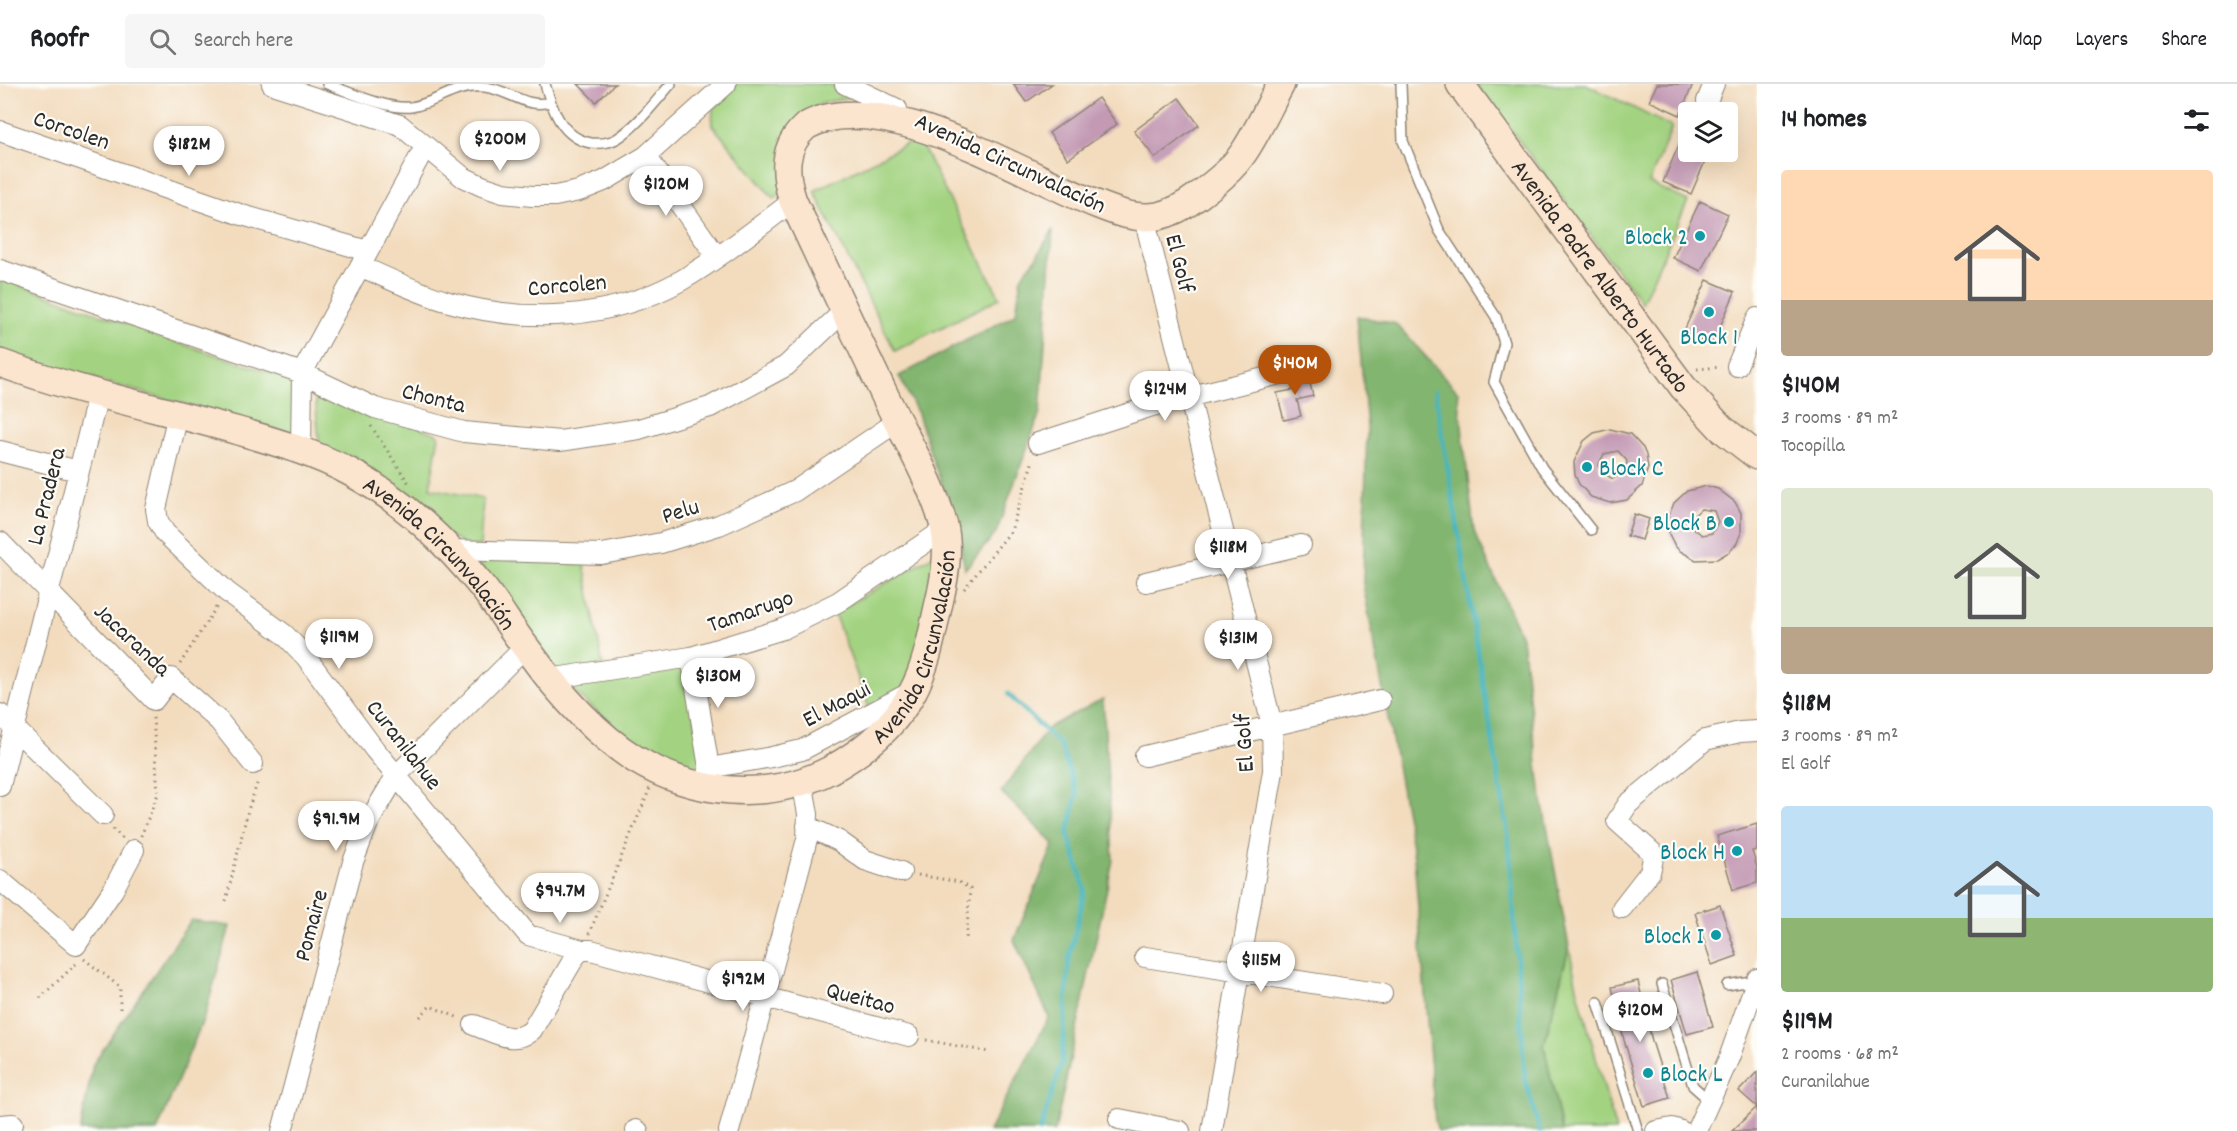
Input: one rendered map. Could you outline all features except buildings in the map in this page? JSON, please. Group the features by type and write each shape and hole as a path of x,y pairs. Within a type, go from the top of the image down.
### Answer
{"street":[{"path":"272,84 400,126 463,177 503,193 532,196 555,196 579,191 604,181 646,156 726,84"},
{"path":"845,84 897,110"},
{"name":"Avenida Circunvalación","path":"0,363 48,381 178,414 301,452 347,470 428,526 485,590 549,679 602,732 631,756 657,771 708,778 734,791 764,790 802,781 856,754 882,732 899,712 914,691 928,648 942,591 946,551 945,529 924,473 793,201 786,168 789,148 799,132 829,110 867,105 897,110 957,132 1072,195 1125,214 1144,217 1169,213 1180,208 1220,180 1243,153 1281,84"},
{"name":"Avenida Padre Alberto Hurtado","path":"1460,84 1671,372 1721,428 1757,456"},
{"name":"Corcolen","path":"0,131 364,259 447,302 483,311 529,316 583,314 632,303 681,280 717,257 793,201"},
{"path":"301,452 302,373 425,147"},
{"path":"646,156 717,257"},
{"name":"El Golf","path":"1144,217 1272,725 1273,771 1212,1131"},
{"name":"Chonta","path":"0,270 302,373 375,408 464,432 560,441 639,429 710,406 786,366 844,311"},
{"path":"1747,364 1757,318"},
{"path":"1038,443 1152,406 1284,373"},
{"name":"La Pradera","path":"0,786 98,394"},
{"name":"Curanilahue","path":"178,414 156,509 158,522 165,533 227,592 284,634 306,657 375,750 528,935"},
{"name":"Pelu","path":"450,550 602,554 661,543 719,525 795,491 898,421"},
{"path":"0,452 78,471"},
{"name":"Tamarugo","path":"549,679 691,657 783,629 838,602 945,529"},
{"name":"Jacaranda","path":"0,542 154,700 171,678 219,721 253,764"},
{"path":"1146,582 1301,545"},
{"name":"Pomaire","path":"282,1131 352,862 368,823 396,776 525,647"},
{"path":"691,657 708,778"},
{"name":"El Maqui","path":"708,778 772,757 802,750 914,691"},
{"path":"1145,756 1380,700"},
{"path":"0,714 103,815"},
{"path":"1622,908 1650,872 1654,854 1617,821 1628,804 1705,740 1740,732 1757,731"},
{"path":"729,1131 807,839 808,814 802,781"},
{"path":"807,826 839,840 865,860 901,872"},
{"path":"0,880 76,945 113,890 134,850"},
{"name":"Queitao","path":"528,935 909,1036"},
{"path":"474,1025 513,1039 524,1038 532,1030 576,955 582,950"},
{"path":"1145,957 1382,994"},
{"path":"1696,1131 1729,1058 1757,980"},
{"path":"1119,1119 1180,1131"},
{"path":"1656,1131 1672,1128 1681,1131"}],"lane":[{"path":"327,84 391,106 404,108 422,105 465,85 500,87 535,105 550,102"},
{"path":"544,84 558,119 577,139 590,142 610,142 620,137 643,117 671,84"},
{"path":"1401,84 1403,141 1439,230 1496,317 1499,326 1504,343 1494,382 1542,468 1591,530"},
{"path":"1727,985 1757,980"},
{"path":"1662,984 1693,1086 1710,1101"},
{"path":"1598,1002 1638,1131"}],"path":[{"path":"1671,372 1747,364"},
{"path":"375,408 369,423 413,490"},
{"path":"962,591 1011,531 1038,443"},
{"path":"171,678 227,592"},
{"path":"103,815 134,850 158,794 153,725 154,700"},
{"path":"226,901 248,810 260,777 260,769 253,764"},
{"path":"582,950 657,771"},
{"path":"901,872 959,882 970,889 966,941"},
{"path":"40,998 82,957 120,987 120,1011"},
{"path":"420,1017 430,1006 474,1025"},
{"name":"Queitao","path":"909,1036 989,1052"}],"green space":[{"path":"737,84 829,84 852,96 821,104 799,119 783,191 774,199 712,125 713,106"},
{"path":"1476,84 1586,84 1672,127 1649,183 1688,201 1642,303"},
{"path":"918,138 1000,298 895,351 814,191"},
{"path":"1053,230 1040,413 996,533 965,569 954,514 934,464 918,414 899,376 1016,314 1021,277"},
{"path":"0,278 188,346 300,382 302,437 0,353"},
{"path":"1357,316 1396,324 1458,392 1474,531 1522,639 1540,789 1569,947 1544,1045 1562,1131 1438,1131 1435,1121 1414,857 1363,584 1367,427"},
{"path":"314,386 439,435 430,488 483,499 480,546 467,547 320,450"},
{"path":"936,554 922,638 904,694 870,710 834,613"},
{"path":"474,557 584,564 603,666 558,673"},
{"path":"685,662 703,766 693,773 651,759 562,681"},
{"path":"1103,699 1113,860 1055,1131 989,1131 1049,1017 1014,940 1054,844 1001,792 1049,727"},
{"path":"191,920 230,926 205,1015 157,1131 80,1131 93,1064"},
{"path":"1569,947 1577,988 1616,1131 1562,1131 1544,1046"}],"waterway":[{"path":"1435,391 1509,840 1525,1079 1540,1131"},
{"path":"1008,694 1060,745 1077,793 1068,834 1085,889 1069,959 1062,1062 1040,1131"}],"place":[{"name":"Block 2","path":"1700,236"},
{"name":"Block 1","path":"1709,312"},
{"name":"Block C","path":"1587,467"},
{"name":"Block B","path":"1729,522"},
{"name":"Block H","path":"1737,851"},
{"name":"Block I","path":"1716,935"},
{"name":"Block L","path":"1648,1073"}]}
